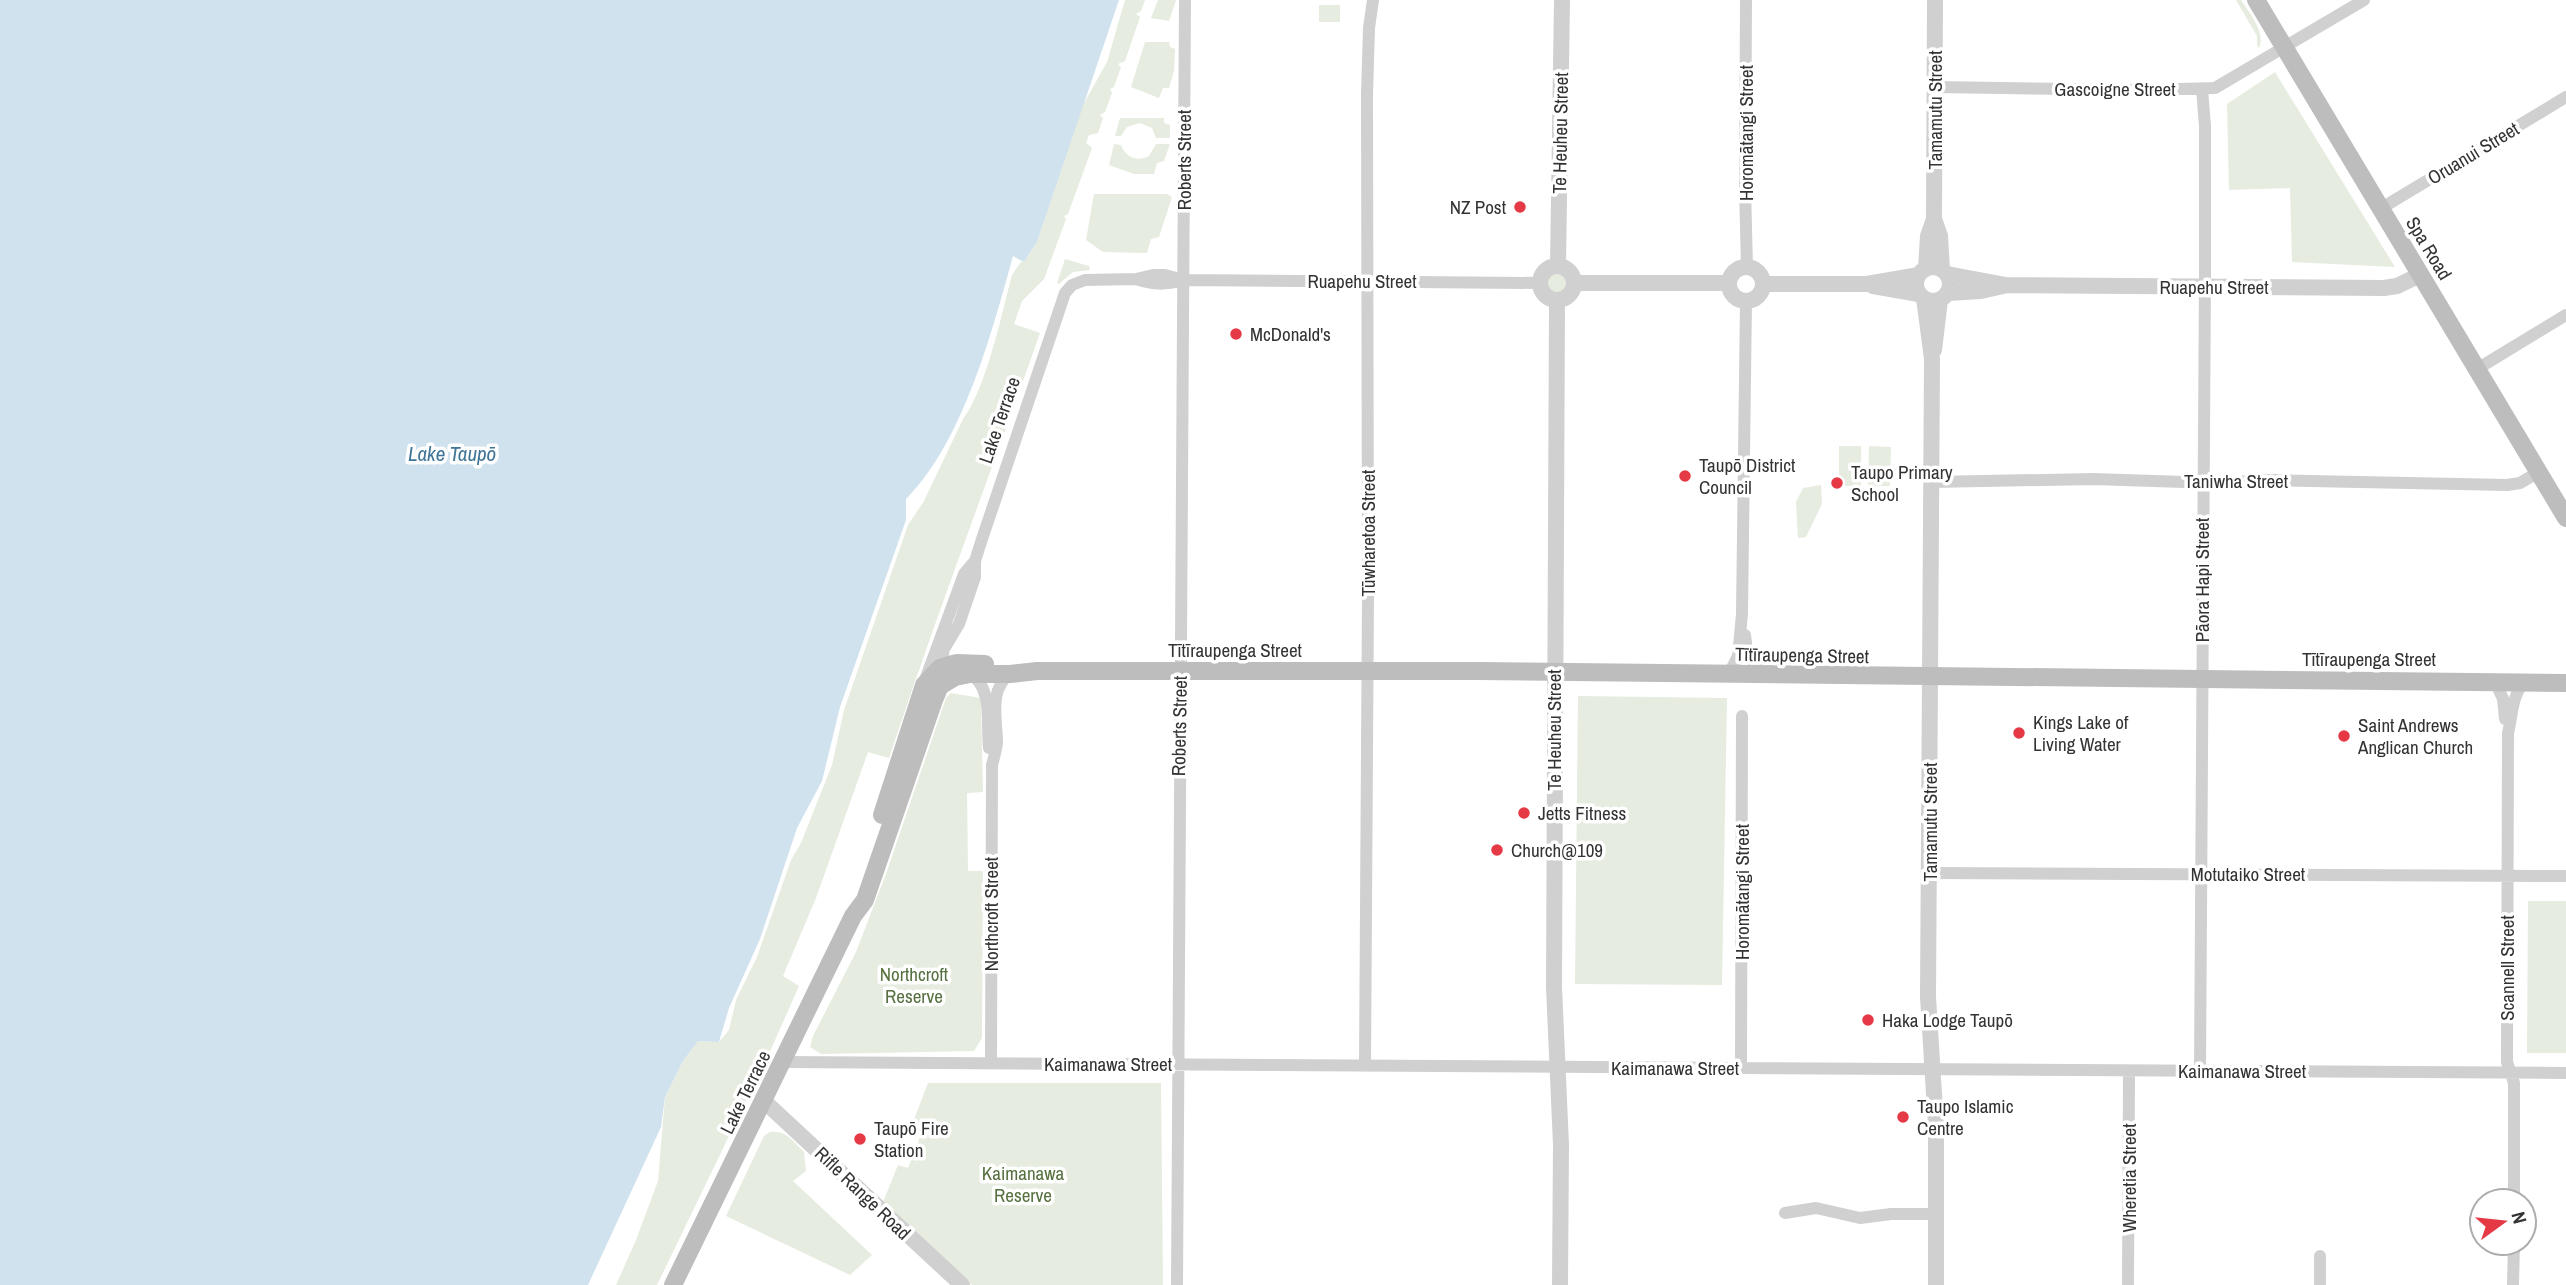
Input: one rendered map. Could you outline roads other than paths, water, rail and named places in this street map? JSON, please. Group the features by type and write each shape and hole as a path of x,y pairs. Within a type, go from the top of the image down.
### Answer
{"main road":[{"name":"Spa Road","path":"2256,0 2566,517"},
{"name":"Tītīraupenga Street","path":"940,668 957,663 972,669 1010,674 1037,671 1180,670 1554,672 2566,683"},
{"name":"Tītīraupenga Street","path":"972,669 1018,667 1037,671"},
{"name":"Lake Terrace","path":"853,916 857,892 924,685 940,668"},
{"name":"Lake Terrace","path":"673,1285 853,916 865,900 933,700 940,686 972,669"}],"street":[{"name":"Roberts Street","path":"1177,1285 1185,0"},
{"name":"Tūwharetoa Street","path":"1364,1066 1368,54 1369,20 1373,0"},
{"name":"Te Heuheu Street","path":"1558,265 1562,0"},
{"name":"Horomātangi Street","path":"1746,0 1746,267"},
{"name":"Tamamutu Street","path":"1934,272 1928,236 1934,219 1935,0"},
{"name":"Gascoigne Street","path":"1935,87 2215,88 2364,0"},
{"name":"Pāora Hapi Street","path":"2200,1071 2205,126 2202,89"},
{"name":"Oruanui Street","path":"2380,209 2566,97"},
{"path":"1558,265 1568,269 1575,283 1572,293 1557,300 1547,297 1540,283 1543,272 1558,265"},
{"path":"1746,267 1757,270 1764,284 1759,294 1746,300 1735,298 1728,283 1736,270 1746,267"},
{"name":"Ruapehu Street","path":"1764,284 1867,284 1934,272 2006,285 2385,288 2397,286 2420,275"},
{"path":"1934,272 1950,284 1932,296 1916,284 1934,272"},
{"name":"Ruapehu Street","path":"1065,293 1078,281 1136,279 1152,285 1166,285 1183,280 1540,283"},
{"path":"1575,283 1728,283"},
{"name":"Ruapehu Street","path":"1867,284 1932,296 1982,291 2006,285"},
{"name":"Lake Terrace","path":"906,781 914,738 940,668 944,649 953,635 975,577 975,561 1065,293"},
{"name":"Tamamutu Street","path":"1932,296 1928,997 1936,1126 1936,1285"},
{"name":"Te Heuheu Street","path":"1557,300 1554,986 1561,1145 1560,1285"},
{"path":"1729,674 1738,656 1742,614 1746,300"},
{"path":"2477,369 2566,316"},
{"name":"Taniwha Street","path":"1931,482 2112,479 2203,483 2268,480 2507,485 2520,483 2539,472"},
{"name":"Lake Terrace","path":"924,685 964,574 975,561"},
{"path":"1742,614 1747,652 1762,675"},
{"path":"953,635 957,655 972,669"},
{"name":"Northcroft Street","path":"972,669 986,694 988,746 992,765 990,1063"},
{"name":"Northcroft Street","path":"992,765 997,746 996,692 1004,678 1010,674"},
{"name":"Scannell Street","path":"2496,681 2503,699 2508,733"},
{"name":"Scannell Street","path":"2514,1187 2514,1083 2507,1062 2508,733 2513,699 2525,681"},
{"name":"Horomātangi Street","path":"1741,1068 1742,716"},
{"name":"Motutaiko Street","path":"1929,873 2566,876"},
{"name":"Kaimanawa Street","path":"783,1062 2566,1073"},
{"name":"Wheretia Street","path":"2129,1071 2129,1285"},
{"name":"Rifle Range Road","path":"764,1101 962,1285"},
{"path":"1785,1213 1816,1208 1860,1218 1891,1214 1936,1214"},
{"path":"2320,1256 2320,1285"},
{"path":"2513,1285 2514,1257"}],"water":[{"name":"Lake Taupō","path":"0,0 1119,0 1037,242 1024,262 1013,256 985,351 959,417 944,448 906,499 906,520 840,707 822,781 797,828 760,939 729,1008 719,1042 698,1041 683,1061 665,1097 661,1127 588,1285 0,1285"}],"place":[{"name":"NZ Post","path":"1520,207"},
{"name":"McDonald's","path":"1236,334"},
{"name":"Taupō District Council","path":"1685,476"},
{"name":"Taupo Primary School","path":"1837,483"},
{"name":"Kings Lake of Living Water","path":"2019,733"},
{"name":"Saint Andrews Anglican Church","path":"2344,736"},
{"name":"Jetts Fitness","path":"1524,813"},
{"name":"Church@109","path":"1497,850"},
{"name":"Haka Lodge Taupō","path":"1868,1020"},
{"name":"Taupo Islamic Centre","path":"1903,1117"},
{"name":"Taupō Fire Station","path":"860,1139"}],"park label":[{"name":"Northcroft Reserve","path":"914,985"},
{"name":"Kaimanawa Reserve","path":"1023,1184"}]}
